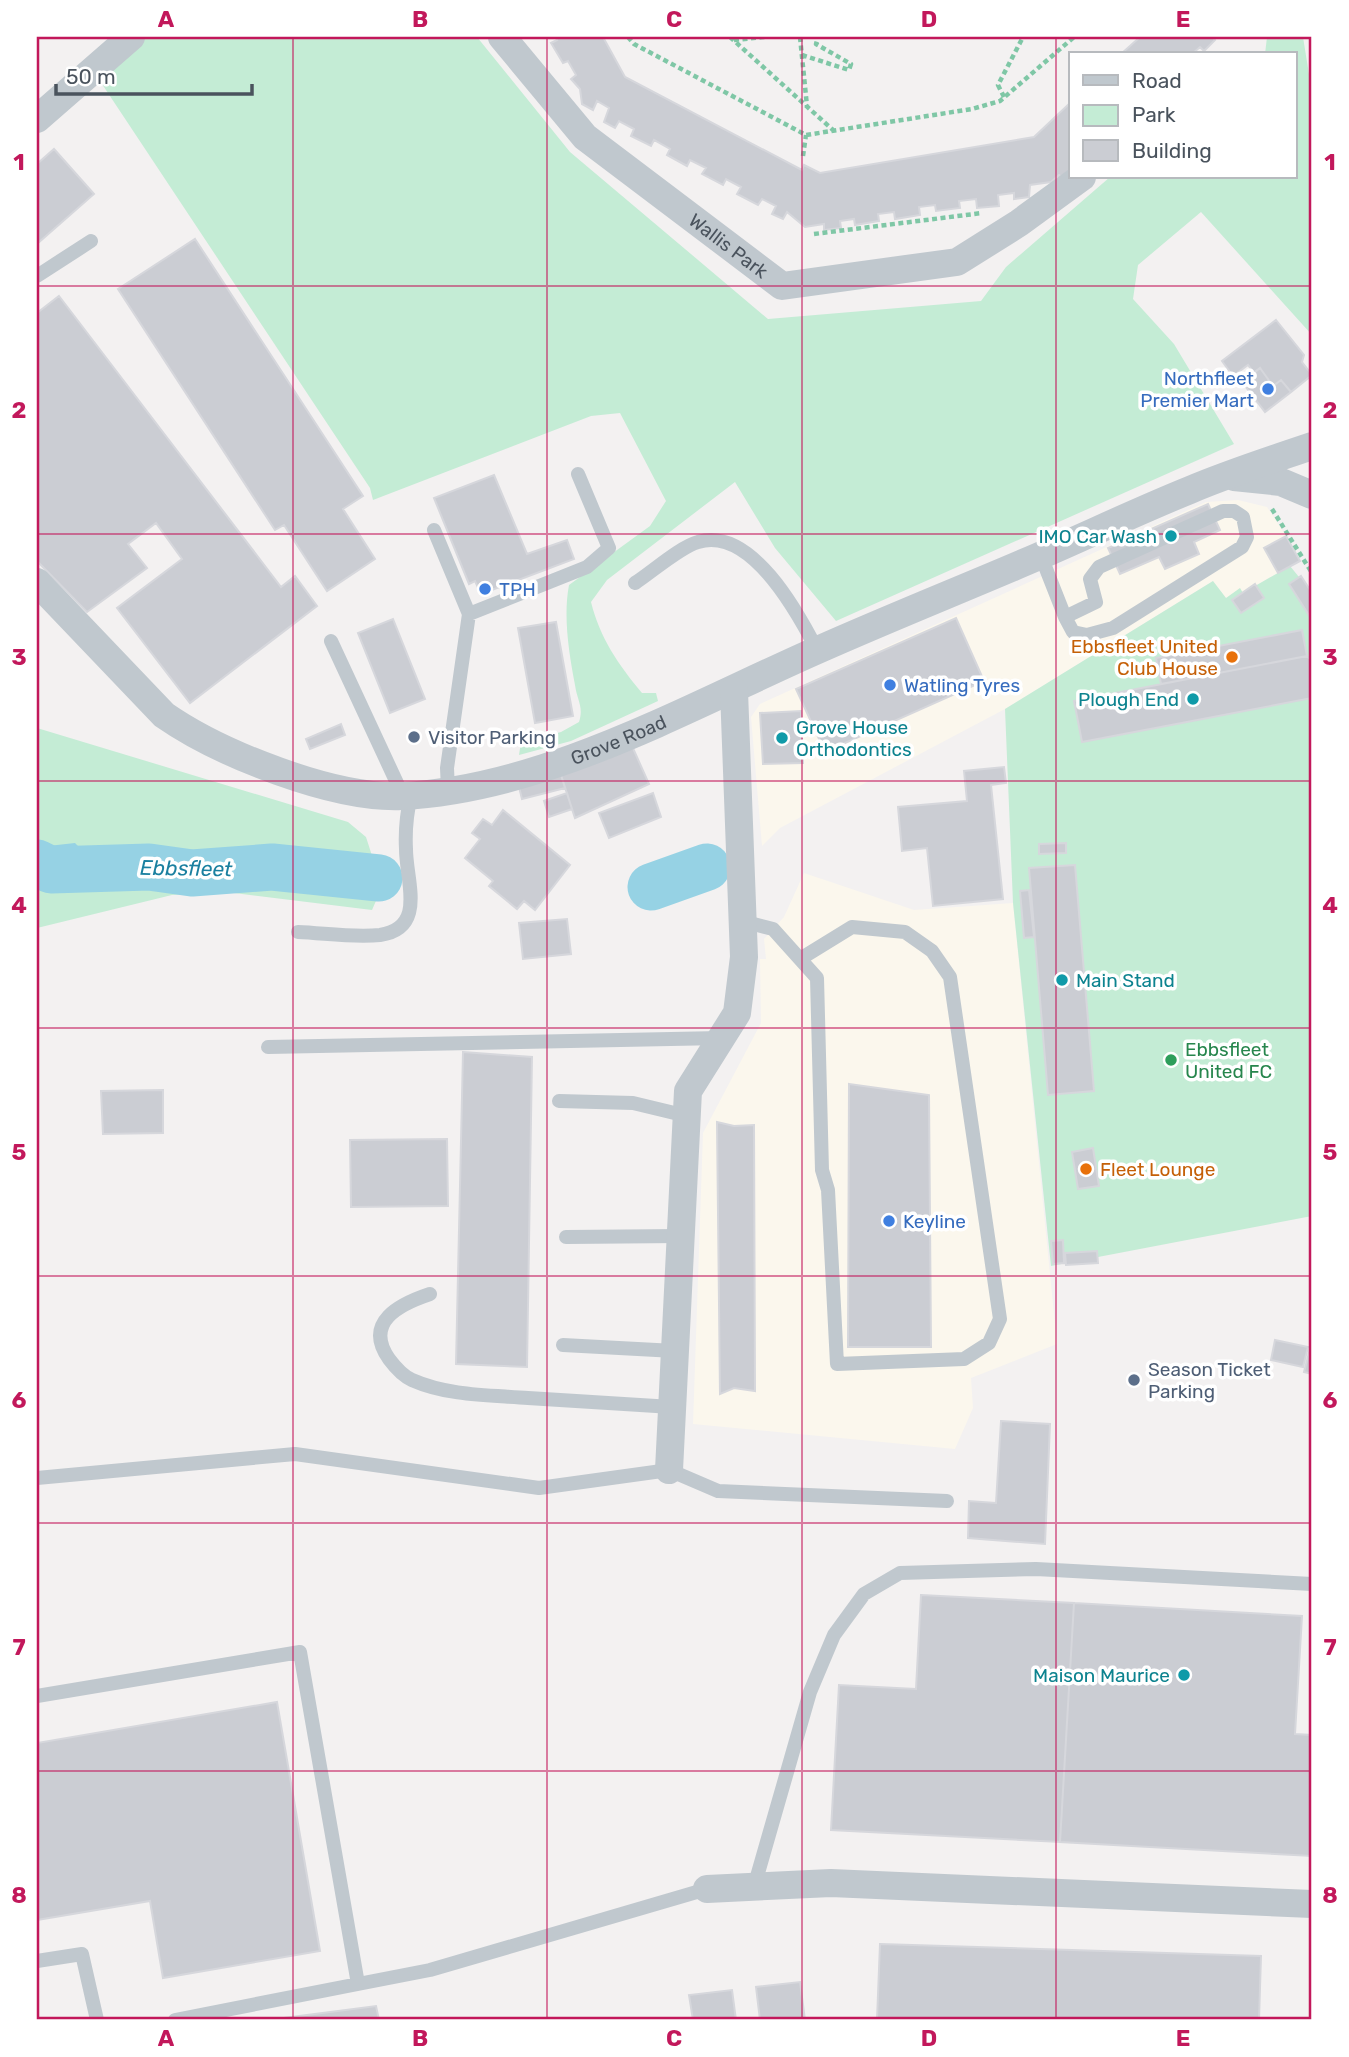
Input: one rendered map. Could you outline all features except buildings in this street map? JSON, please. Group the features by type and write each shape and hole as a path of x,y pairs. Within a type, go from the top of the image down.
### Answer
{"street":[{"path":"37,119 131,37"},
{"name":"Wallis Park","path":"502,37 585,137 782,286 957,262 1081,178"},
{"name":"Grove Road","path":"37,582 164,715 188,732 230,751 308,779 377,796 407,795 448,789 551,766 734,691 817,650 1226,476 1312,446"},
{"name":"Grove Road","path":"1226,476 1282,482 1312,495"},
{"path":"669,1470 688,1091 737,1013 744,957 734,691"},
{"path":"707,1889 831,1883 1312,1903"}],"lane":[{"path":"37,276 91,241"},
{"path":"469,614 587,566 609,548 578,474"},
{"path":"1041,556 1065,617 1073,632 1087,635 1113,628 1242,547 1247,537 1242,517 1234,511 1223,511 1099,567 1090,579 1097,597 1096,602 1065,617"},
{"path":"433,530 469,614 447,768 448,789"},
{"path":"635,583 697,542 715,540 736,548 767,569 802,619 817,650"},
{"path":"298,932 380,935 398,929 408,919 412,900 406,850 407,795 331,642"},
{"path":"742,921 773,929 817,978 822,1170 828,1190 838,1364 964,1359 989,1343 1000,1319 950,977 932,951 905,932 852,927 800,959"},
{"path":"268,1047 723,1038"},
{"path":"559,1101 633,1103 687,1116"},
{"path":"566,1237 681,1236"},
{"path":"430,1294 394,1310 383,1322 381,1348 394,1367 411,1380 447,1391 480,1395 672,1407"},
{"path":"563,1345 675,1351"},
{"path":"37,1478 295,1454 538,1488 669,1470 718,1491 947,1501"},
{"path":"754,1887 810,1692 834,1635 864,1594 900,1573 1035,1569 1312,1584"},
{"path":"37,1696 300,1652 358,1984"},
{"path":"178,2020 430,1970 707,1889"},
{"path":"37,1961 82,1954 97,2020"}],"path":[{"path":"628,37 634,44 806,135 972,109 1004,97 1074,37"},
{"path":"731,38 765,37"},
{"path":"800,37 807,106"},
{"path":"802,55 849,70 851,64 816,44 818,37"},
{"path":"1004,97 998,85 1023,37"},
{"path":"731,38 833,130"},
{"path":"803,156 806,135"},
{"path":"814,234 1016,209 1025,218"},
{"path":"1269,504 1312,573"}],"shaded area":[{"path":"1238,500 1267,507 1286,536 1264,548 1278,573 1242,593 1240,589 1226,598 1213,581 1005,709 780,828 762,846 751,717 760,704 1206,502"},
{"name":"Keyline","path":"804,873 914,910 1013,903 1057,1344 971,1378 973,1408 955,1449 693,1424 703,1133 761,1023 760,959 766,959 764,939 784,917"}],"green space":[{"path":"146,37 477,37 570,152 768,319 981,301 1006,267 1109,178 1296,178 1296,52 1265,52 1267,37 1303,37 1312,93 1312,335 1201,212 1138,265 1133,299 1174,344 1234,444 836,621 775,548 735,482 607,580 591,602 599,627 618,661 642,693 656,693 658,701 571,741 519,755 521,742 561,732 579,722 580,708 568,635 569,585 650,526 666,501 620,413 591,416 373,500 370,488 98,78"},
{"name":"Ebbsfleet United FC","path":"1290,566 1312,593 1312,1216 1051,1266 1013,903 1005,709 1213,581 1226,598 1240,588 1243,593"},
{"path":"37,728 348,822 366,837 382,887 372,910 218,891 172,895 37,928"}],"water":[{"path":"75,843 85,853 113,854 136,845 158,846 194,857 192,873 184,880 159,874 63,888 37,873 37,844 48,846"}],"waterway":[{"name":"Ebbsfleet","path":"37,863 51,870 149,867 192,873 272,867 379,878"},
{"name":"Ebbsfleet","path":"651,887 707,867"}],"place":[{"name":"Northfleet Premier Mart","path":"1268,389"},
{"name":"IMO Car Wash","path":"1171,536"},
{"name":"TPH","path":"485,589"},
{"name":"Ebbsfleet United Club House","path":"1232,657"},
{"name":"Watling Tyres","path":"890,685"},
{"name":"Plough End","path":"1193,699"},
{"name":"Visitor Parking","path":"414,737"},
{"name":"Grove House Orthodontics","path":"782,738"},
{"name":"Main Stand","path":"1062,980"},
{"name":"Ebbsfleet United FC","path":"1171,1060"},
{"name":"Fleet Lounge","path":"1086,1169"},
{"name":"Keyline","path":"889,1221"},
{"name":"Season Ticket Parking","path":"1134,1380"},
{"name":"Maison Maurice","path":"1184,1675"}]}
